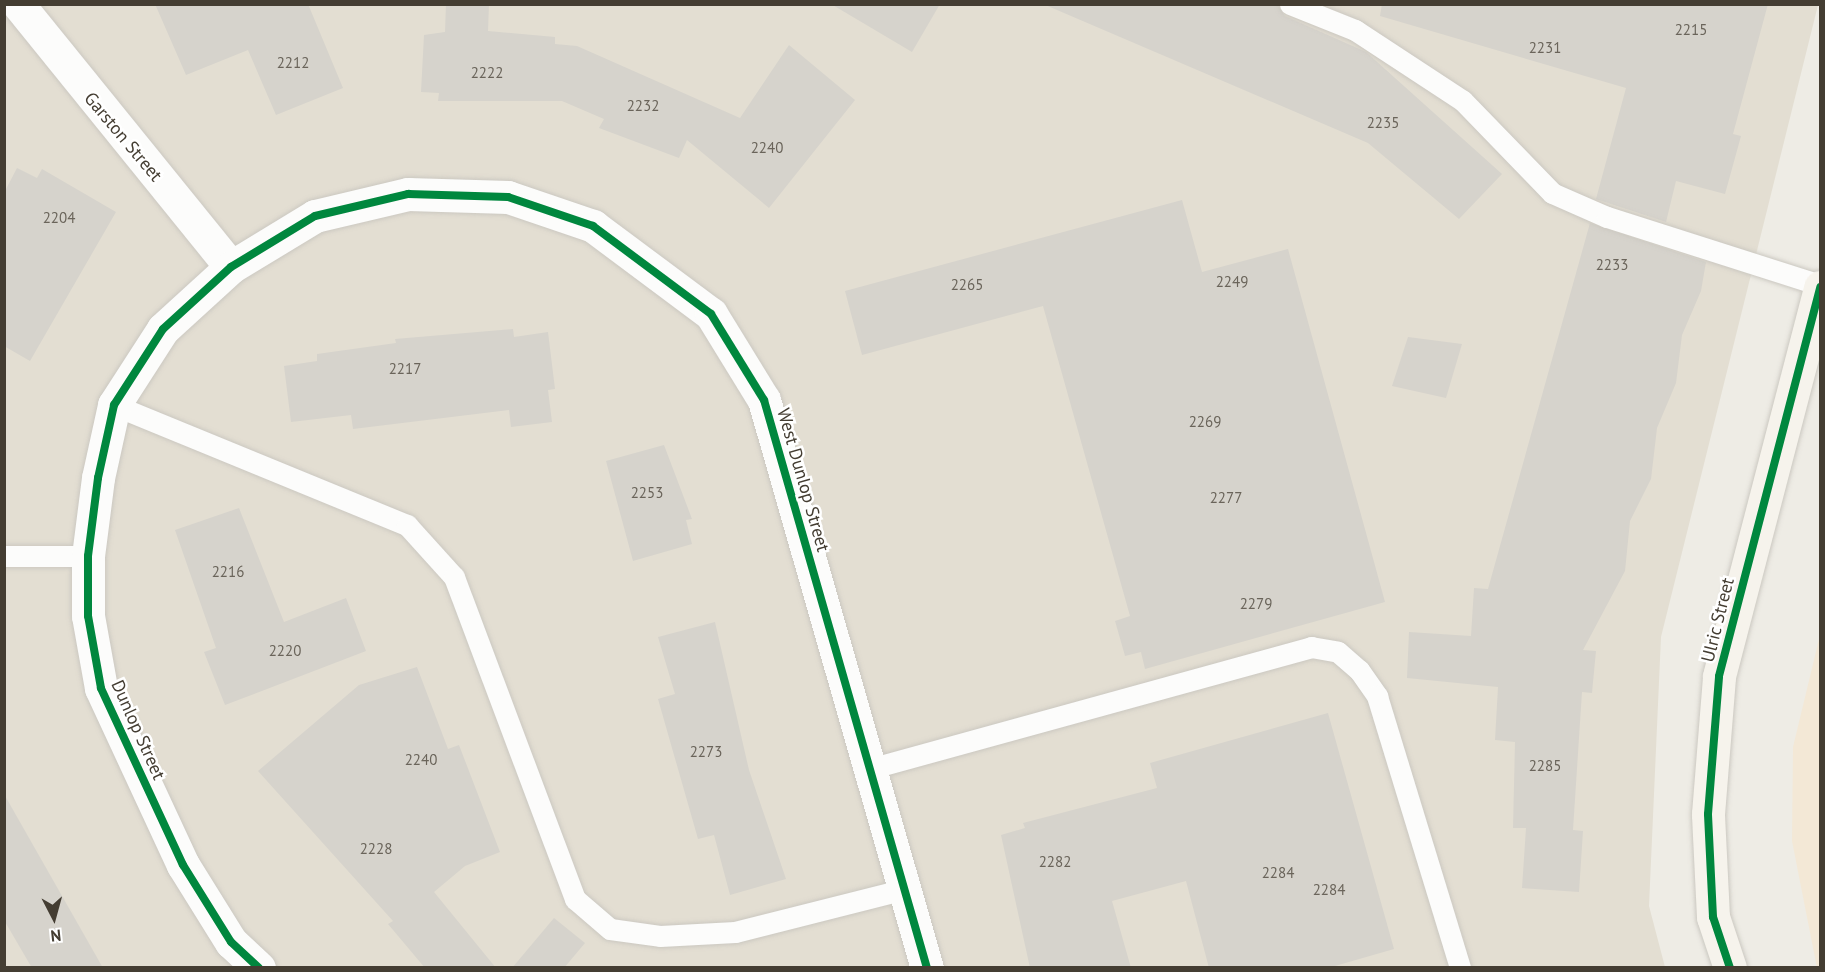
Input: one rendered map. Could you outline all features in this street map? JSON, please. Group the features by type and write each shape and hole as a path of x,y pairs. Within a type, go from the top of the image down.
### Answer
{"main road":[{"name":"Ulric Street","path":"1722,966 1713,917 1708,814 1719,676 1821,286"}],"street":[{"name":"Garston Street","path":"18,4 231,267"},
{"name":"West Dunlop Street","path":"231,267 315,216 408,194 508,197 593,226 711,314 764,400 927,968"},
{"name":"Dunlop Street","path":"231,267 163,329 114,405 88,556 88,616 101,688 183,865 231,942 259,968"}],"lane":[{"path":"1290,4 1355,30 1463,100 1552,193 1607,217 1821,286"},
{"path":"114,405 407,525 454,576 575,899 610,929 660,936 735,932 905,889"},
{"path":"4,556 88,556"},
{"path":"869,769 1311,647 1338,652 1359,670 1377,696 1460,968"}],"shaded area":[{"path":"5,5 1818,5 1661,637 1649,906 1665,967 5,968"},
{"path":"1820,635 1820,967 1817,968 1792,841 1793,747"}],"building":[{"path":"155,4 308,4 343,88 276,115 248,50 186,75"},
{"path":"446,4 489,4 488,31 555,37 555,44 577,46 740,118 789,45 855,100 769,208 687,140 679,158 599,128 604,119 562,101 438,101 439,93 421,92 424,35 445,32"},
{"path":"831,4 940,4 912,52"},
{"path":"1043,4 1277,4 1285,16 1366,52 1502,174 1459,219 1368,143"},
{"path":"1382,4 1768,4 1733,134 1741,136 1725,194 1676,181 1666,222 1596,199 1626,88 1380,16"},
{"path":"17,168 37,178 42,169 116,212 30,361 4,346 4,193"},
{"path":"1182,200 1202,272 1288,249 1385,602 1145,669 1141,652 1125,656 1115,621 1130,616 1043,306 862,355 845,291"},
{"path":"1590,223 1706,262 1701,291 1682,335 1676,383 1657,428 1651,479 1630,521 1625,571 1583,650 1596,651 1592,693 1582,692 1573,830 1583,831 1579,892 1522,888 1526,828 1513,828 1515,742 1495,740 1498,687 1407,678 1409,632 1471,636 1474,588 1488,589"},
{"path":"513,329 514,337 548,332 555,389 548,390 552,422 511,427 509,410 353,429 351,415 291,422 284,366 317,361 317,354 396,343 395,339"},
{"path":"1408,337 1462,344 1446,398 1392,386"},
{"path":"664,445 692,519 686,520 692,544 633,561 606,461"},
{"path":"239,508 284,622 346,598 366,651 225,705 204,652 216,648 175,530"},
{"path":"715,622 749,770 786,879 730,895 714,835 698,839 658,699 675,694 658,637"},
{"path":"417,667 448,749 459,745 500,852 465,866 434,892 496,968 425,968 388,924 393,921 258,771 359,685"},
{"path":"1328,713 1394,949 1328,968 1209,968 1186,881 1112,901 1131,968 1030,968 1001,835 1025,828 1023,823 1157,788 1150,763"},
{"path":"4,794 103,968 32,968 4,920"},
{"path":"554,918 585,943 564,968 512,968"}],"cycle path":[{"path":"259,968 231,942 183,865 101,688 88,616 88,556 98,478 114,405 163,329 231,267 315,216 408,194 508,197 593,226 711,314 764,400 927,968"},
{"path":"1730,968 1713,917 1708,814 1719,676 1820,287"}]}
